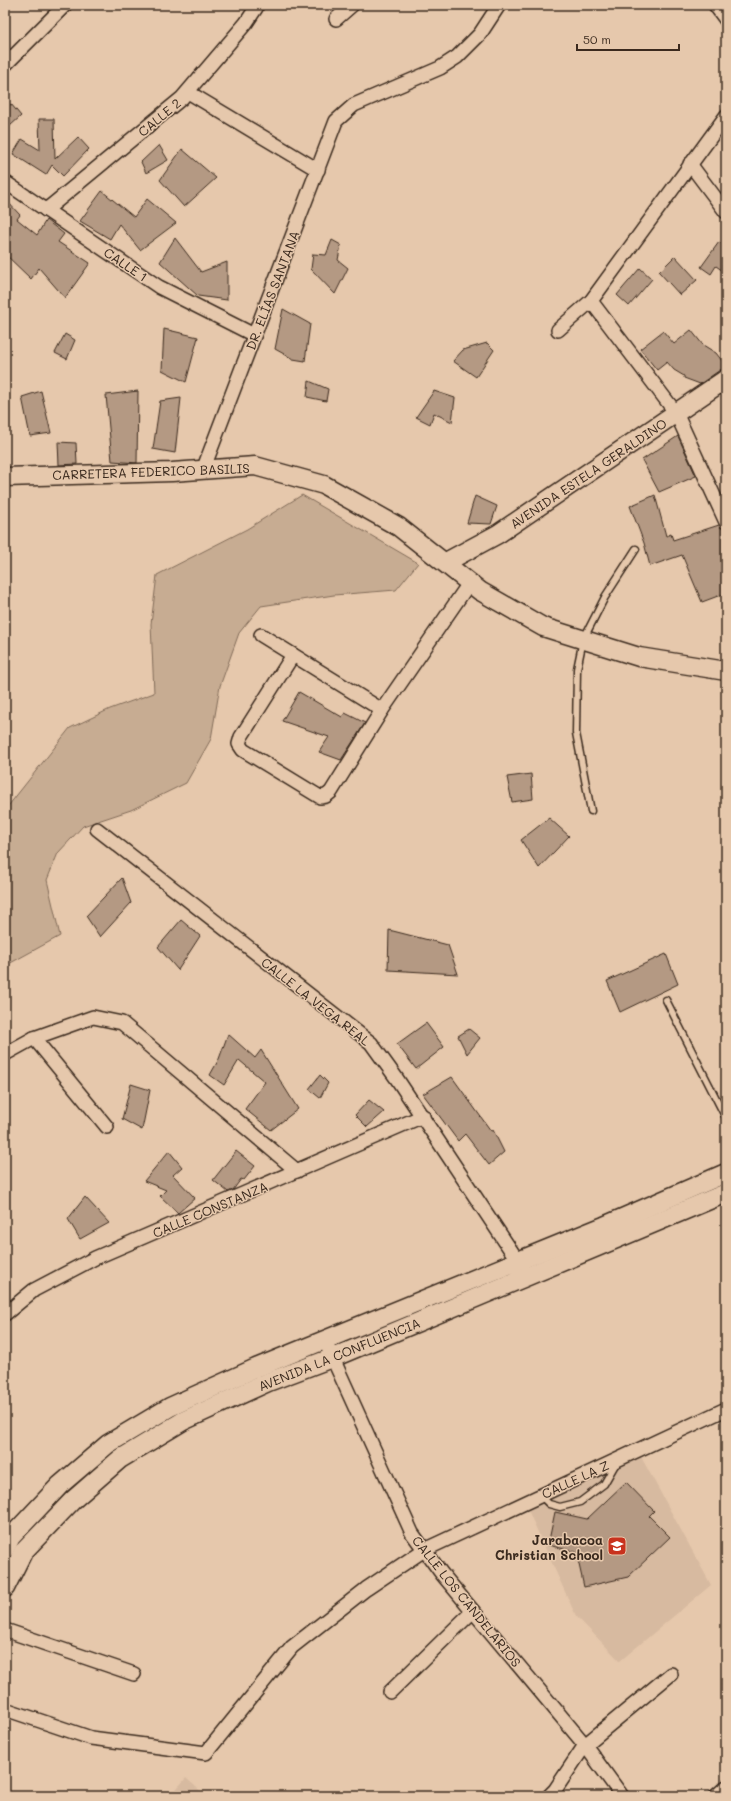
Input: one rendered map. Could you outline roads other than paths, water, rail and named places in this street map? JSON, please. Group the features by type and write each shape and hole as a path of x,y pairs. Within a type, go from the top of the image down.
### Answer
{"street":[{"path":"5,64 65,5"},
{"path":"336,19 352,5"},
{"name":"DR. ELÍAS SANTANA","path":"203,470 336,121 354,105 440,68 457,57 480,34 499,5"},
{"path":"715,5 726,20"},
{"name":"CALLE 2","path":"46,210 182,98 246,23 256,8"},
{"path":"188,92 318,170"},
{"path":"558,330 591,301 726,116"},
{"path":"690,164 726,212"},
{"name":"CALLE 1","path":"5,182 159,287 254,335"},
{"path":"591,301 676,413 726,522"},
{"name":"AVENIDA ESTELA GERALDINO","path":"446,562 498,534 726,379"},
{"name":"CARRETERA FEDERICO BASILIS","path":"5,477 203,470 255,466 324,485 399,527 446,562 480,591 543,627 639,657 726,671"},
{"path":"293,655 241,738 240,744 243,750 320,797 326,796 331,792 382,710 470,582"},
{"path":"261,634 382,710"},
{"name":"CALLE LA VEGA REAL","path":"97,829 371,1043 423,1116 528,1276"},
{"path":"5,1054 34,1038 93,1017 122,1023 297,1171"},
{"path":"34,1038 107,1127"},
{"name":"CALLE CONSTANZA","path":"5,1314 34,1290 95,1258 423,1116"},
{"name":"AVENIDA LA CONFLUENCIA","path":"7,1541 60,1485 108,1444 170,1407 256,1368 325,1341 517,1260 604,1226 726,1173"},
{"name":"AVENIDA LA CONFLUENCIA","path":"5,1588 23,1552 73,1500 120,1459 183,1421 268,1382 725,1197"},
{"name":"CALLE LOS CANDELARIOS","path":"325,1341 412,1533 473,1611 585,1745 622,1796"},
{"name":"CALLE LA Z","path":"5,1709 91,1738 206,1753 211,1749 292,1646 366,1588 424,1550 726,1409"},
{"path":"7,1541 28,1546"},
{"path":"390,1692 473,1611"},
{"path":"5,1630 134,1674"},
{"path":"549,1796 555,1790 585,1745 671,1674"},
{"path":"716,1796 726,1787"}],"lane":[{"path":"591,811 576,733 577,668 583,640 606,597 636,549"},
{"path":"666,1000 726,1118"},
{"path":"540,1495 549,1504 560,1507 580,1502 604,1484 618,1459"}],"place":[{"name":"Jarabacoa Christian School","path":"617,1546"}]}
